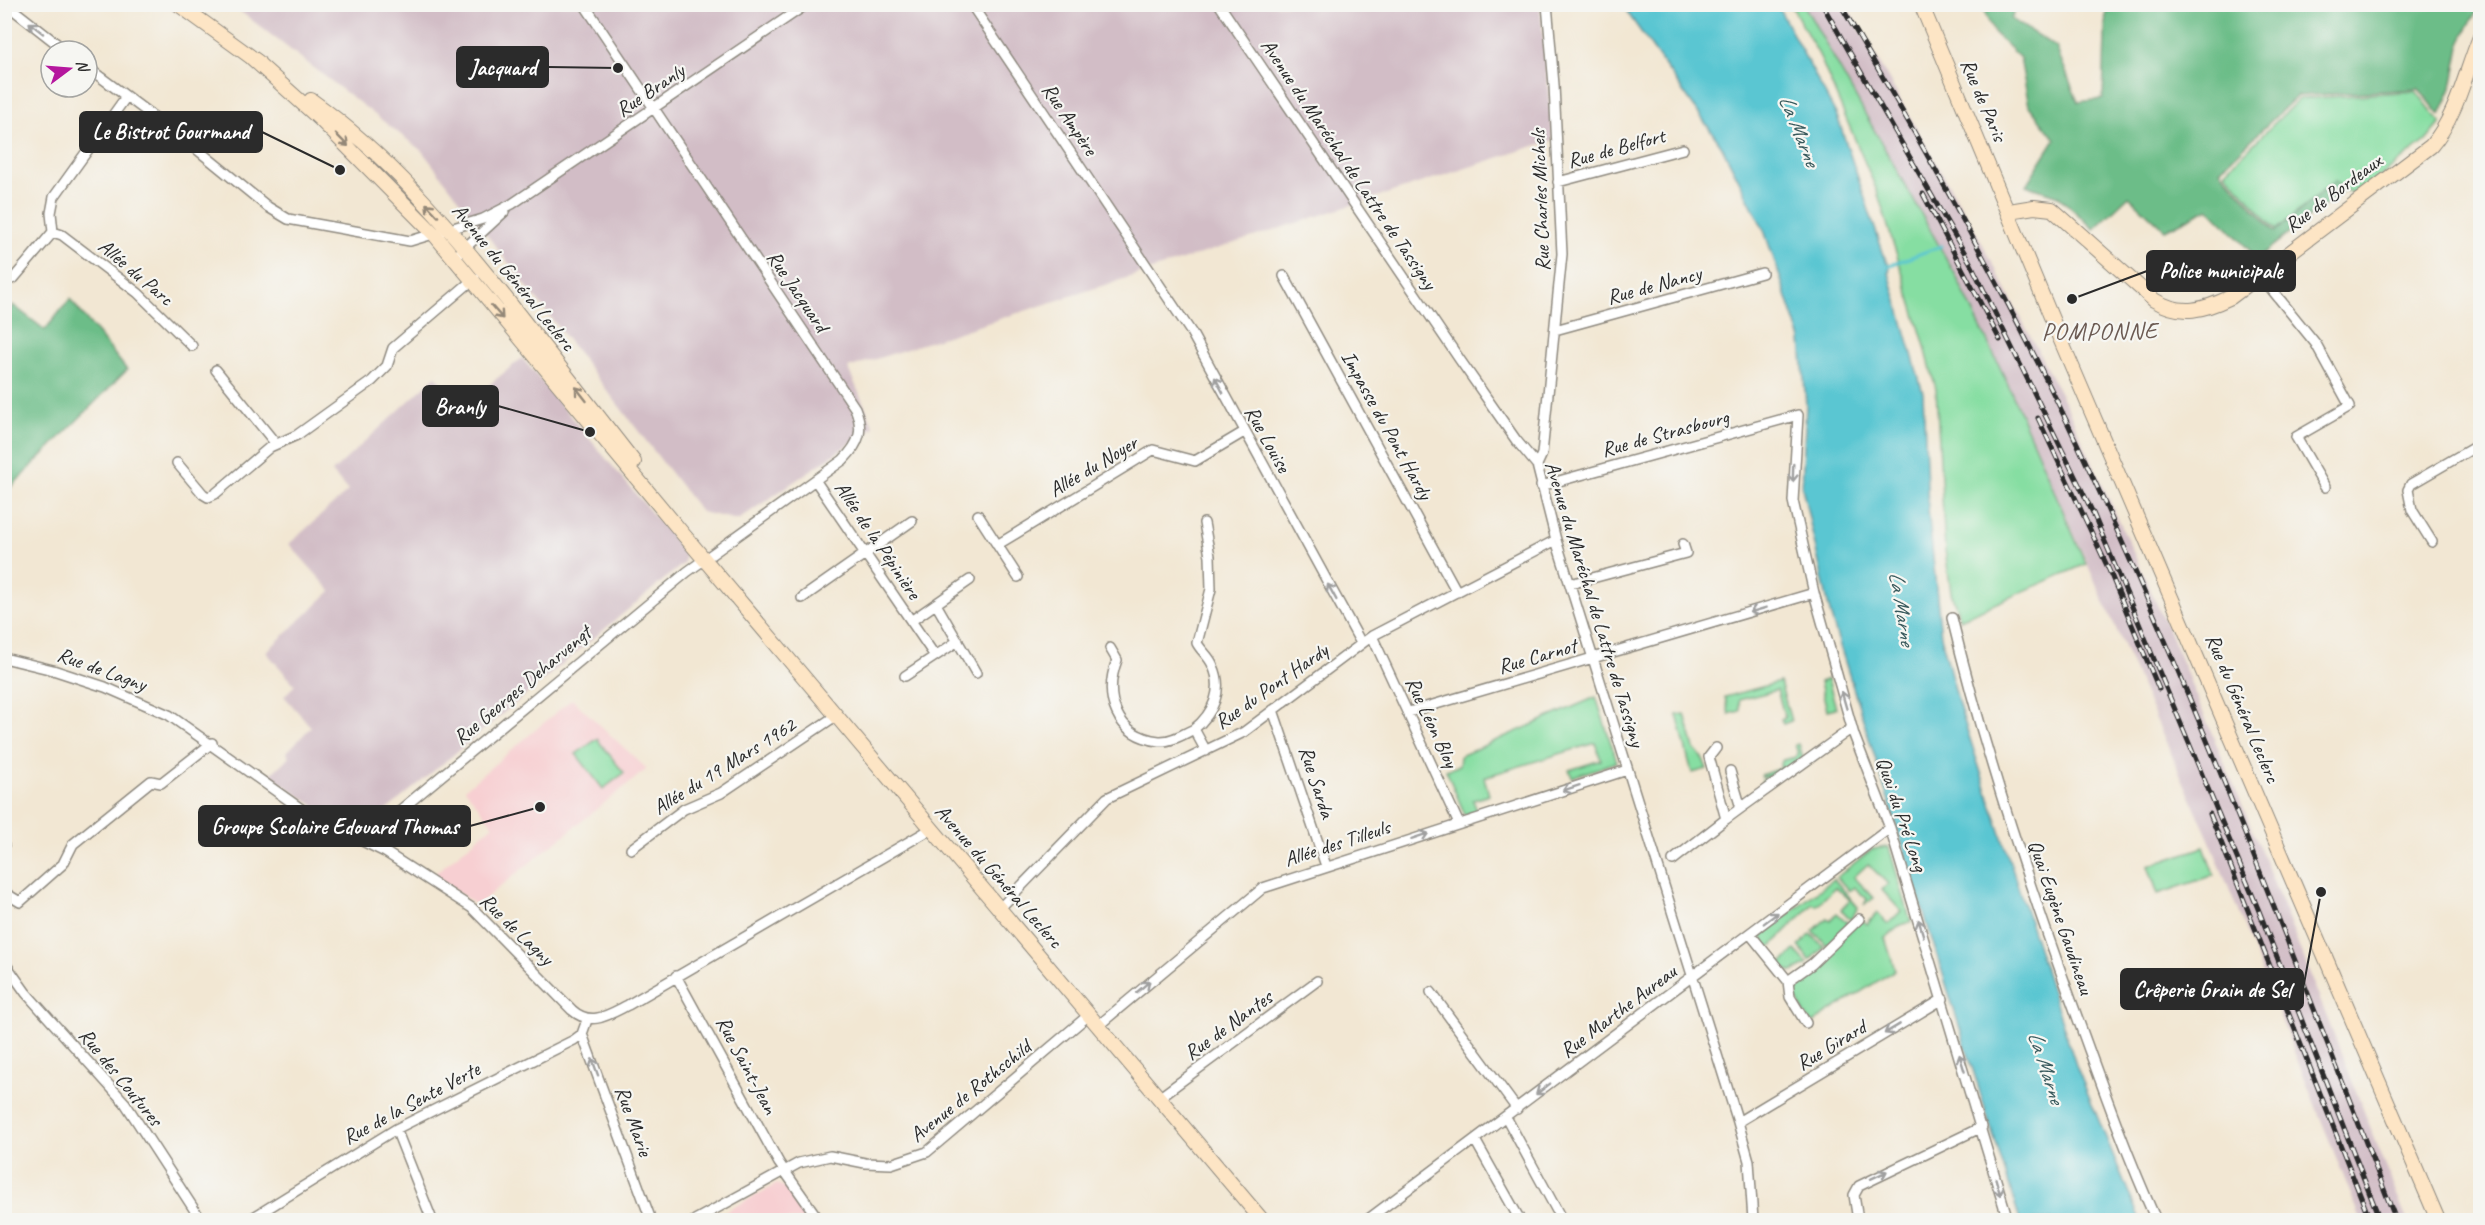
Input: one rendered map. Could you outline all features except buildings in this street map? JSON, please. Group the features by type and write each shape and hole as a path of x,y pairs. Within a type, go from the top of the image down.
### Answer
{"main road":[{"name":"Avenue du Général Leclerc","path":"178,4 326,111 375,151 484,271 622,446 705,558"},
{"name":"Rue de Paris","path":"1921,4 2009,211"},
{"name":"Rue de Bordeaux","path":"2009,211 2034,207 2052,209 2154,300 2167,308 2194,311 2209,307 2231,297 2431,146 2451,117 2481,37"},
{"name":"Avenue du Général Leclerc","path":"252,58 320,119 434,234 471,281 1262,1221"},
{"name":"Rue du Général Leclerc","path":"2009,211 2059,336 2438,1221"}],"street":[{"path":"6,4 51,39"},
{"name":"Rue Jacquard","path":"584,4 855,408 860,421 860,436 855,448 815,480 705,558"},
{"name":"Rue Branly","path":"99,76 193,146 268,207 288,219 410,241 483,219 512,204 807,4"},
{"name":"Rue Ampère","path":"971,4 1140,254"},
{"name":"Avenue du Maréchal de Lattre de Tassigny","path":"1219,4 1460,360 1516,440 1537,465 1556,540 1691,979 1738,1122 1749,1161 1753,1220"},
{"name":"Rue Charles Michels","path":"1537,465 1542,454 1562,255 1547,4"},
{"path":"4,282 14,278 53,232 51,213 54,197 126,97"},
{"name":"Rue de Belfort","path":"1558,182 1683,149"},
{"name":"Rue Branly","path":"454,258 512,204"},
{"name":"Allée du Parc","path":"53,232 63,235 138,293 192,345"},
{"name":"Rue Louise","path":"1140,254 1191,332 1361,643"},
{"path":"177,463 195,486 208,497 276,444 297,435 372,381 387,366 393,348 484,271"},
{"name":"Rue de Nancy","path":"1555,330 1762,273"},
{"path":"2260,275 2316,344 2350,406 2296,437 2325,487"},
{"name":"Impasse du Pont Hardy","path":"1284,276 1457,592"},
{"path":"216,370 276,444"},
{"name":"Rue de Strasbourg","path":"1541,486 1798,415"},
{"name":"Quai du Pré Long","path":"1798,415 1793,501 1814,593 1852,728 1890,828 1982,1127 2008,1221"},
{"name":"Allée du Noyer","path":"997,545 1153,450 1195,461 1244,432"},
{"path":"2432,542 2412,510 2408,490 2411,484 2481,444"},
{"name":"Allée de la Pépinière","path":"815,480 935,656"},
{"path":"978,515 1018,577"},
{"path":"802,597 912,521"},
{"path":"1110,648 1117,660 1110,677 1110,693 1114,707 1128,727 1138,734 1160,741 1173,739 1194,729 1213,709 1217,692 1214,667 1197,643 1211,589 1210,556 1204,524"},
{"name":"Rue du Pont Hardy","path":"999,909 1107,798 1244,732 1372,636 1556,540"},
{"path":"1570,584 1686,553 1683,544"},
{"name":"Rue Georges Deharvengt","path":"363,842 705,558"},
{"name":"Allée de la Pépinière","path":"911,621 970,580"},
{"name":"Rue Carnot","path":"1409,712 1814,593"},
{"name":"Allée de la Pépinière","path":"936,604 976,673"},
{"name":"Quai Eugène Gaudineau","path":"1952,618 1972,702 2011,828 2126,1151 2156,1221"},
{"name":"Rue Léon Bloy","path":"1372,636 1459,824"},
{"path":"905,676 958,641"},
{"name":"Rue de Lagny","path":"4,658 53,670 135,699 169,715 212,743 311,816 385,852 480,914 572,1010 587,1020"},
{"name":"Rue Sarda","path":"1273,710 1326,866"},
{"name":"Allée du 19 Mars 1962","path":"631,849 684,809 721,793 837,715"},
{"path":"1673,860 1852,728"},
{"path":"1194,729 1206,751"},
{"path":"5,893 20,902 63,864 74,844 151,782 161,783 212,743"},
{"path":"1716,748 1709,757 1726,819"},
{"name":"Allée des Tilleuls","path":"1094,1019 1250,897 1277,882 1627,770"},
{"path":"1730,771 1741,808"},
{"name":"Rue Marthe Aureau","path":"1367,1221 1890,828"},
{"path":"582,1034 587,1020 602,1019 931,829"},
{"path":"4,846 4,863"},
{"path":"1788,981 1812,964 1859,919"},
{"path":"1750,934 1788,981 1790,997 1806,1023"},
{"name":"Rue des Coutures","path":"4,962 26,993 125,1104 201,1221"},
{"name":"Rue Saint-Jean","path":"676,976 779,1163 819,1221"},
{"name":"Rue de Nantes","path":"1160,1097 1317,981"},
{"path":"1431,992 1517,1108"},
{"name":"Rue Girard","path":"1738,1122 1942,999"},
{"name":"Avenue de Rothschild","path":"695,1221 799,1164 830,1156 865,1163 891,1164 927,1152 1094,1019"},
{"name":"Rue de la Sente Verte","path":"249,1221 396,1129 582,1034"},
{"name":"Rue Marie","path":"582,1034 651,1221"},
{"path":"1506,1117 1562,1221"},
{"path":"1858,1221 1854,1195 1859,1186 1982,1127"},
{"path":"396,1129 432,1221"},
{"path":"1475,1140 1520,1221"}],"shaded area":[{"path":"232,5 1540,5 1553,140 848,368 874,427 738,520 701,512 422,151"},
{"path":"1804,5 1846,5 1981,241 2068,409 2165,622 2258,843 2407,1220 2361,1220 2212,846 2006,380 1955,274"},
{"path":"522,358 685,553 684,563 370,824 354,826 320,810 270,775 289,757 287,752 311,727 284,696 295,685 266,652 331,591 289,544 348,491 332,472 436,376 462,407"},
{"path":"572,699 647,769 477,905 432,876 493,825 465,789"},
{"path":"777,1184 786,1188 808,1220 710,1220"}],"green space":[{"path":"2480,4 2461,41 2452,88 2440,115 2419,89 2297,96 2220,170 2275,232 2335,181 2345,190 2257,258 2209,208 2165,230 2129,196 2094,229 2058,196 2026,185 2055,139 2029,106 2020,58 1994,33 1981,5 2018,5 2011,19 2056,47 2078,102 2103,99 2106,5"},
{"path":"1791,5 1804,5 1955,274 2006,380 2086,564 1960,619 1951,592 1945,550 1936,389 1924,343 1877,191 1819,55"},
{"path":"2416,91 2441,123 2426,141 2357,195 2345,190 2335,181 2276,230 2225,172 2299,99"},
{"path":"70,299 127,370 5,493 5,318 13,305 45,330"},
{"path":"1828,679 1836,708 1827,710 1820,682"},
{"path":"1780,682 1791,721 1783,724 1781,720 1785,718 1777,690 1739,700 1740,711 1729,714 1725,697"},
{"path":"1596,697 1617,762 1572,777 1569,770 1601,760 1595,743 1484,777 1489,795 1473,800 1477,811 1465,815 1446,770 1459,766 1460,756"},
{"path":"1685,714 1694,749 1703,759 1707,769 1692,773 1677,715"},
{"path":"597,739 624,773 603,789 576,754"},
{"path":"1799,744 1803,758 1764,788 1762,780 1777,775 1762,777 1761,775 1781,768 1780,764 1783,760 1796,757 1798,753 1795,745"},
{"path":"1889,847 1911,922 1901,925 1885,938 1895,970 1811,1024 1791,990 1795,983 1861,919 1867,924 1877,913 1888,924 1901,911 1882,890 1888,884 1868,864 1854,877 1874,898 1864,905 1867,899 1854,887 1849,891 1837,877 1872,849"},
{"path":"2204,847 2214,875 2158,894 2148,866"},
{"path":"1834,879 1858,907 1851,920 1841,909 1850,900 1836,887 1816,906 1813,904 1768,949 1760,935"},
{"path":"1837,913 1848,923 1827,945 1813,931 1827,918 1830,920"},
{"path":"1811,934 1824,947 1810,961 1799,946"},
{"path":"1795,950 1808,964 1793,972 1781,969 1771,957 1774,955 1782,963"}],"water":[{"name":"La Marne","path":"1622,5 1777,5 1837,116 1886,261 1890,265 1889,273 1923,393 1928,509 1941,636 1959,705 2076,1065 2140,1220 2020,1220 1831,617 1802,487 1806,405 1801,339 1764,230 1721,145"}],"waterway":[{"path":"1887,266 1941,246"}],"railway":[{"path":"1822,4 1971,264 2093,513 2259,911 2380,1220"},
{"path":"1840,4 1930,159 1987,264 2042,370 2113,522 2157,621 2239,819 2396,1220"},
{"path":"1923,194 2000,340"},
{"path":"2038,418 2109,570 2159,689"},
{"path":"2210,814 2370,1220"}],"place":[{"name":"Jacquard","path":"618,68"},
{"name":"Le Bistrot Gourmand","path":"340,170"},
{"name":"Police municipale","path":"2072,299"},
{"name":"Branly","path":"590,432"},
{"name":"Groupe Scolaire Edouard Thomas","path":"540,807"},
{"name":"Crêperie Grain de Sel","path":"2321,892"}],"district":[{"name":"POMPONNE","path":"2100,331"}]}
